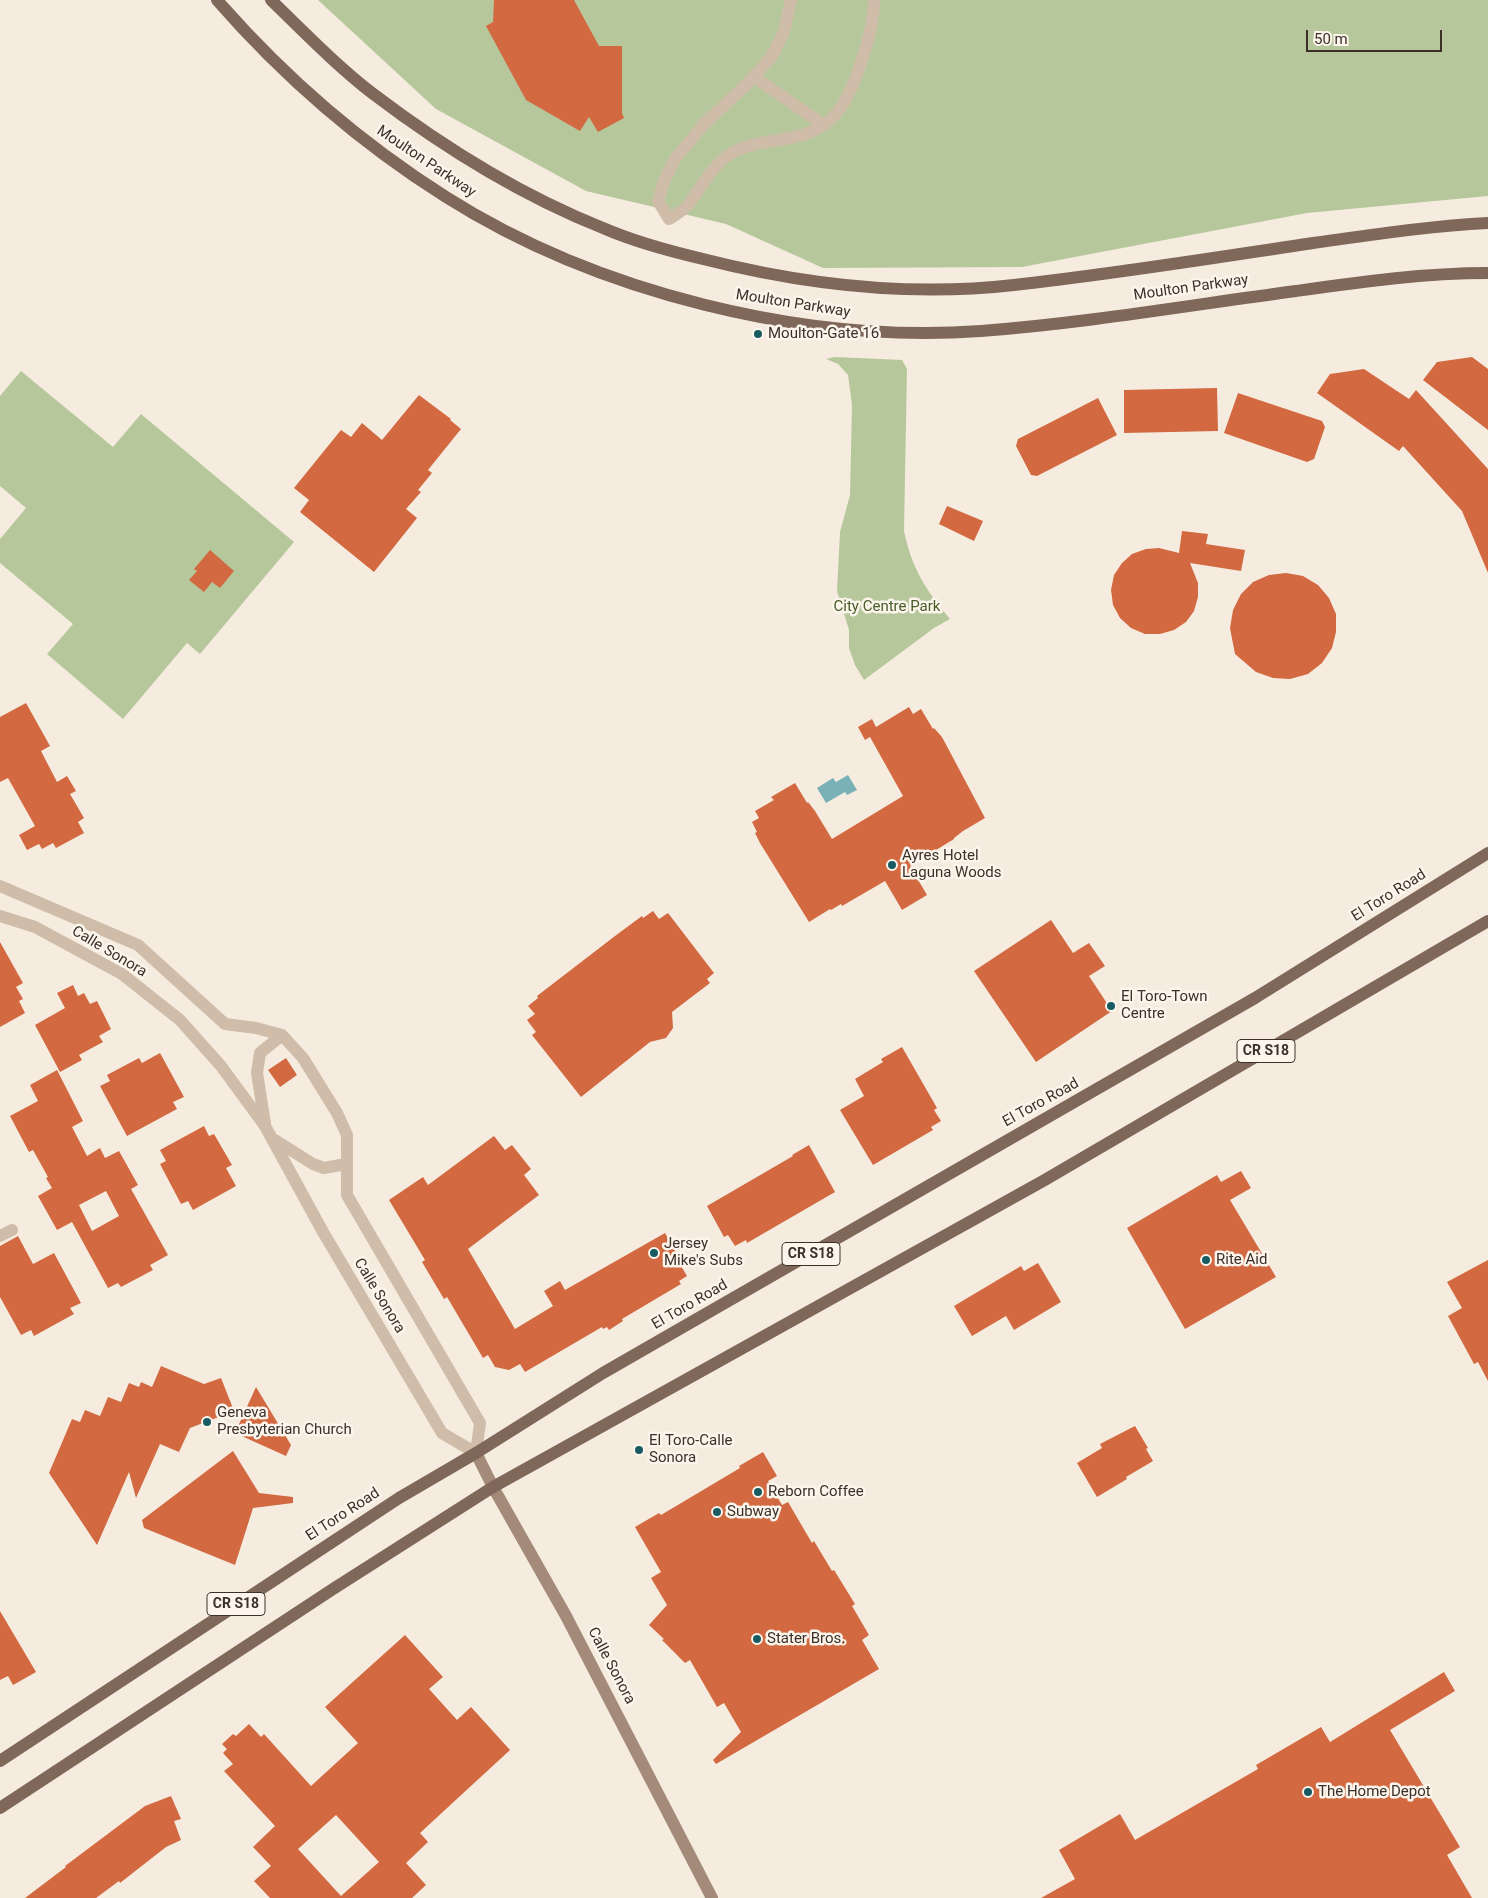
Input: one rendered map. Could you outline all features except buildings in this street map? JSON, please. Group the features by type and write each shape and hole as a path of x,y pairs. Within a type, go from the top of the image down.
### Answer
{"main road":[{"name":"Moulton Parkway","path":"217,0 253,42 296,84 393,162 448,199 538,246 603,274 683,299 747,315 826,328 900,332 972,331 1067,322 1382,279 1457,273 1488,273"},
{"name":"Moulton Parkway","path":"271,0 315,43 384,102 423,130 484,169 543,202 605,229 664,249 742,269 790,278 867,288 929,290 1012,286 1394,231 1488,223"},
{"name":"El Toro Road","path":"0,1761 399,1498 476,1453 619,1364 1255,998 1488,854"},
{"name":"CR S18","path":"0,1808 325,1594 493,1487 1043,1181 1488,921"}],"street":[{"path":"791,0 784,32 772,56 754,77 704,124 675,159 665,179 658,201 670,219 687,206 703,180 715,167 732,154 754,145 806,134 824,125 836,113 850,89 864,54 874,0"},
{"path":"754,77 824,125"},
{"name":"Calle Sonora","path":"0,886 138,945 225,1024 256,1028 282,1035 303,1058 338,1113 346,1135 347,1195 480,1424 476,1453"},
{"name":"Calle Sonora","path":"0,916 35,927 122,974 180,1020 221,1066 265,1126 323,1232 442,1433 476,1453 493,1487 566,1616 712,1898"},
{"name":"Calle Sonora","path":"265,1126 257,1073 260,1053 282,1035"},
{"name":"Calle Sonora","path":"273,1138 313,1164 324,1168 346,1164"},
{"path":"0,1236 12,1230"}],"green space":[{"path":"318,0 1488,0 1488,196 1307,213 1022,267 823,268 726,224 586,191 436,109"},
{"name":"City Centre Park","path":"835,357 902,360 907,369 904,531 911,557 921,578 950,619 934,628 864,680 855,665 849,648 849,630 837,591 840,532 850,495 852,405 848,375 838,364 826,359"},
{"path":"21,371 113,447 141,414 294,542 200,654 187,643 123,719 47,654 73,624 0,563 0,539 26,508 0,486 0,396"}],"water":[{"path":"848,775 857,790 847,795 845,792 826,803 817,788 833,778 836,782"}],"place":[{"name":"Moulton-Gate 16","path":"758,334"},
{"name":"Ayres Hotel Laguna Woods","path":"892,865"},
{"name":"El Toro-Town Centre","path":"1111,1006"},
{"name":"Jersey Mike's Subs","path":"654,1253"},
{"name":"Rite Aid","path":"1206,1260"},
{"name":"Geneva Presbyterian Church","path":"207,1422"},
{"name":"El Toro-Calle Sonora","path":"639,1450"},
{"name":"Reborn Coffee","path":"758,1492"},
{"name":"Subway","path":"717,1512"},
{"name":"Stater Bros.","path":"757,1639"},
{"name":"The Home Depot","path":"1308,1792"}]}
